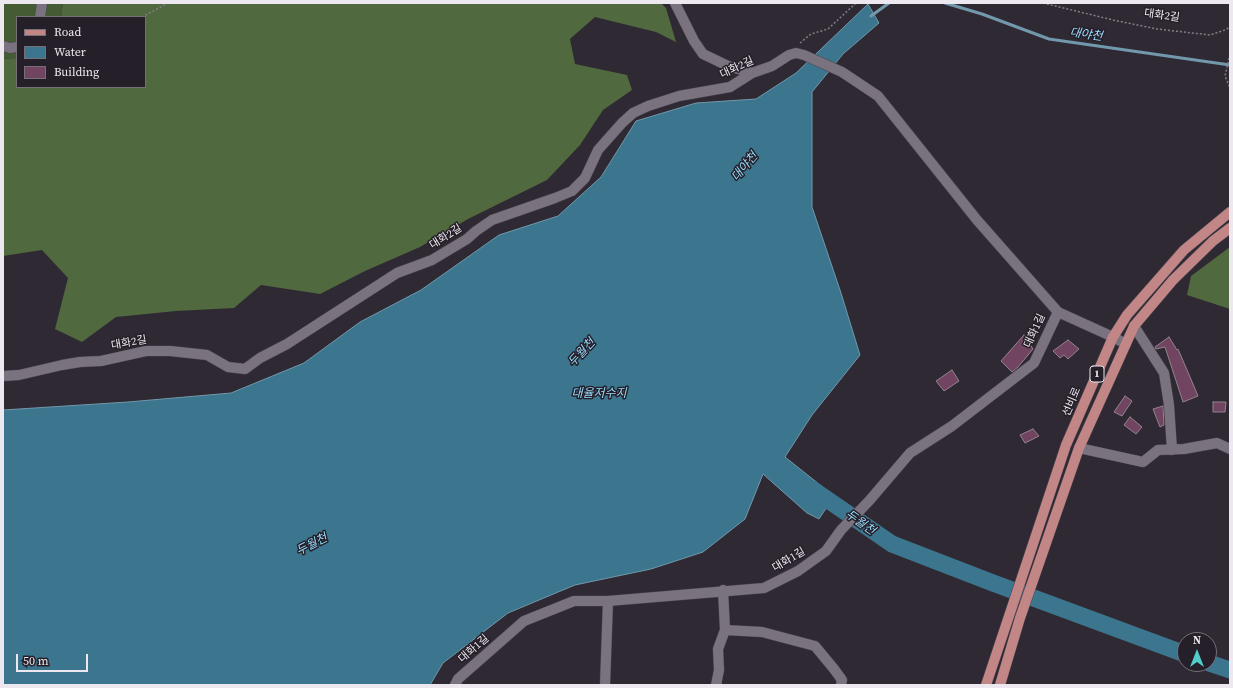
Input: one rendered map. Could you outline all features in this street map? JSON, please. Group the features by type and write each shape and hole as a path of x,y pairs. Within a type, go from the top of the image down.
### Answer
{"main road":[{"name":"선비로","path":"986,685 1066,445 1113,337 1127,314 1184,250 1230,212"},
{"name":"1","path":"1000,685 1020,618 1079,448 1134,326 1173,280 1213,241 1230,228"}],"street":[{"path":"40,16 42,3"},
{"path":"675,3 694,41 703,54 728,66 752,72"},
{"path":"3,46 10,48 16,47"},
{"name":"대화2길","path":"3,376 19,375 80,362 101,361 146,351 170,351 207,355 228,367 245,369 260,358 287,344 397,274 432,260 462,243 492,220 572,191 584,178 598,150 633,113 648,106 679,96 730,87 752,72 772,66 789,55 800,54"},
{"name":"대화1길","path":"800,54 842,72 878,96 977,220 1058,312 1126,344"},
{"name":"대화1길","path":"455,685 458,679 524,621 574,601 608,601 723,590 764,588 798,571 826,551 841,530 869,501 910,454 952,426 1034,362 1058,312"},
{"path":"1134,326 1164,373 1170,405 1172,450"},
{"path":"1079,448 1143,462 1158,450 1184,449 1217,443 1230,449"},
{"path":"716,685 719,670 718,649 725,630 723,590"},
{"path":"605,685 608,601"},
{"path":"725,630 762,632 815,646 842,680 841,685"}],"path":[{"path":"144,16 168,3"},
{"path":"800,54 801,42 811,34 828,29 856,3"},
{"name":"대화2길","path":"1043,3 1112,20 1157,29 1210,35 1226,30 1230,27"},
{"path":"1230,54 1225,76 1230,88"}],"green space":[{"path":"3,3 63,3 61,16 16,16 16,58 3,59"},
{"path":"63,3 661,3 666,8 676,42 656,32 595,17 570,39 575,64 627,75 632,90 603,110 580,145 547,180 468,219 420,247 365,271 320,294 261,285 234,308 176,311 116,317 82,342 55,329 68,278 42,250 3,256 3,59 16,58 16,88 146,88 146,16 61,16"},
{"path":"1230,247 1230,309 1187,295 1191,276"}],"water":[{"name":"대율저수지","path":"868,4 879,23 843,54 812,92 812,207 860,355 812,415 785,457 834,496 819,519 807,513 763,474 745,519 703,552 651,569 575,585 508,613 443,663 430,685 3,685 3,410 128,402 231,393 304,363 360,322 421,290 499,235 558,216 601,177 636,121 696,103 756,99 796,73"}],"building":[{"path":"1024,335 1033,349 1012,372 1001,361"},
{"path":"1169,337 1177,350 1178,349 1198,396 1183,402 1165,347 1156,349 1155,347"},
{"path":"1068,340 1079,349 1068,359 1064,355 1060,358 1053,351"},
{"path":"952,370 959,381 944,391 936,381"},
{"path":"1125,396 1132,401 1122,416 1114,412"},
{"path":"1213,402 1226,402 1225,412 1213,412"},
{"path":"1163,406 1164,425 1160,427 1153,409"},
{"path":"1130,417 1142,427 1136,434 1124,425"},
{"path":"1033,429 1039,436 1025,443 1020,435"}],"waterway":[{"name":"대야천","path":"871,16 889,3"},
{"name":"대야천","path":"945,3 982,14 1049,39 1230,65"},
{"name":"두월천","path":"812,489 892,544 1177,651"},
{"name":"두월천","path":"1217,666 1230,670"}]}
